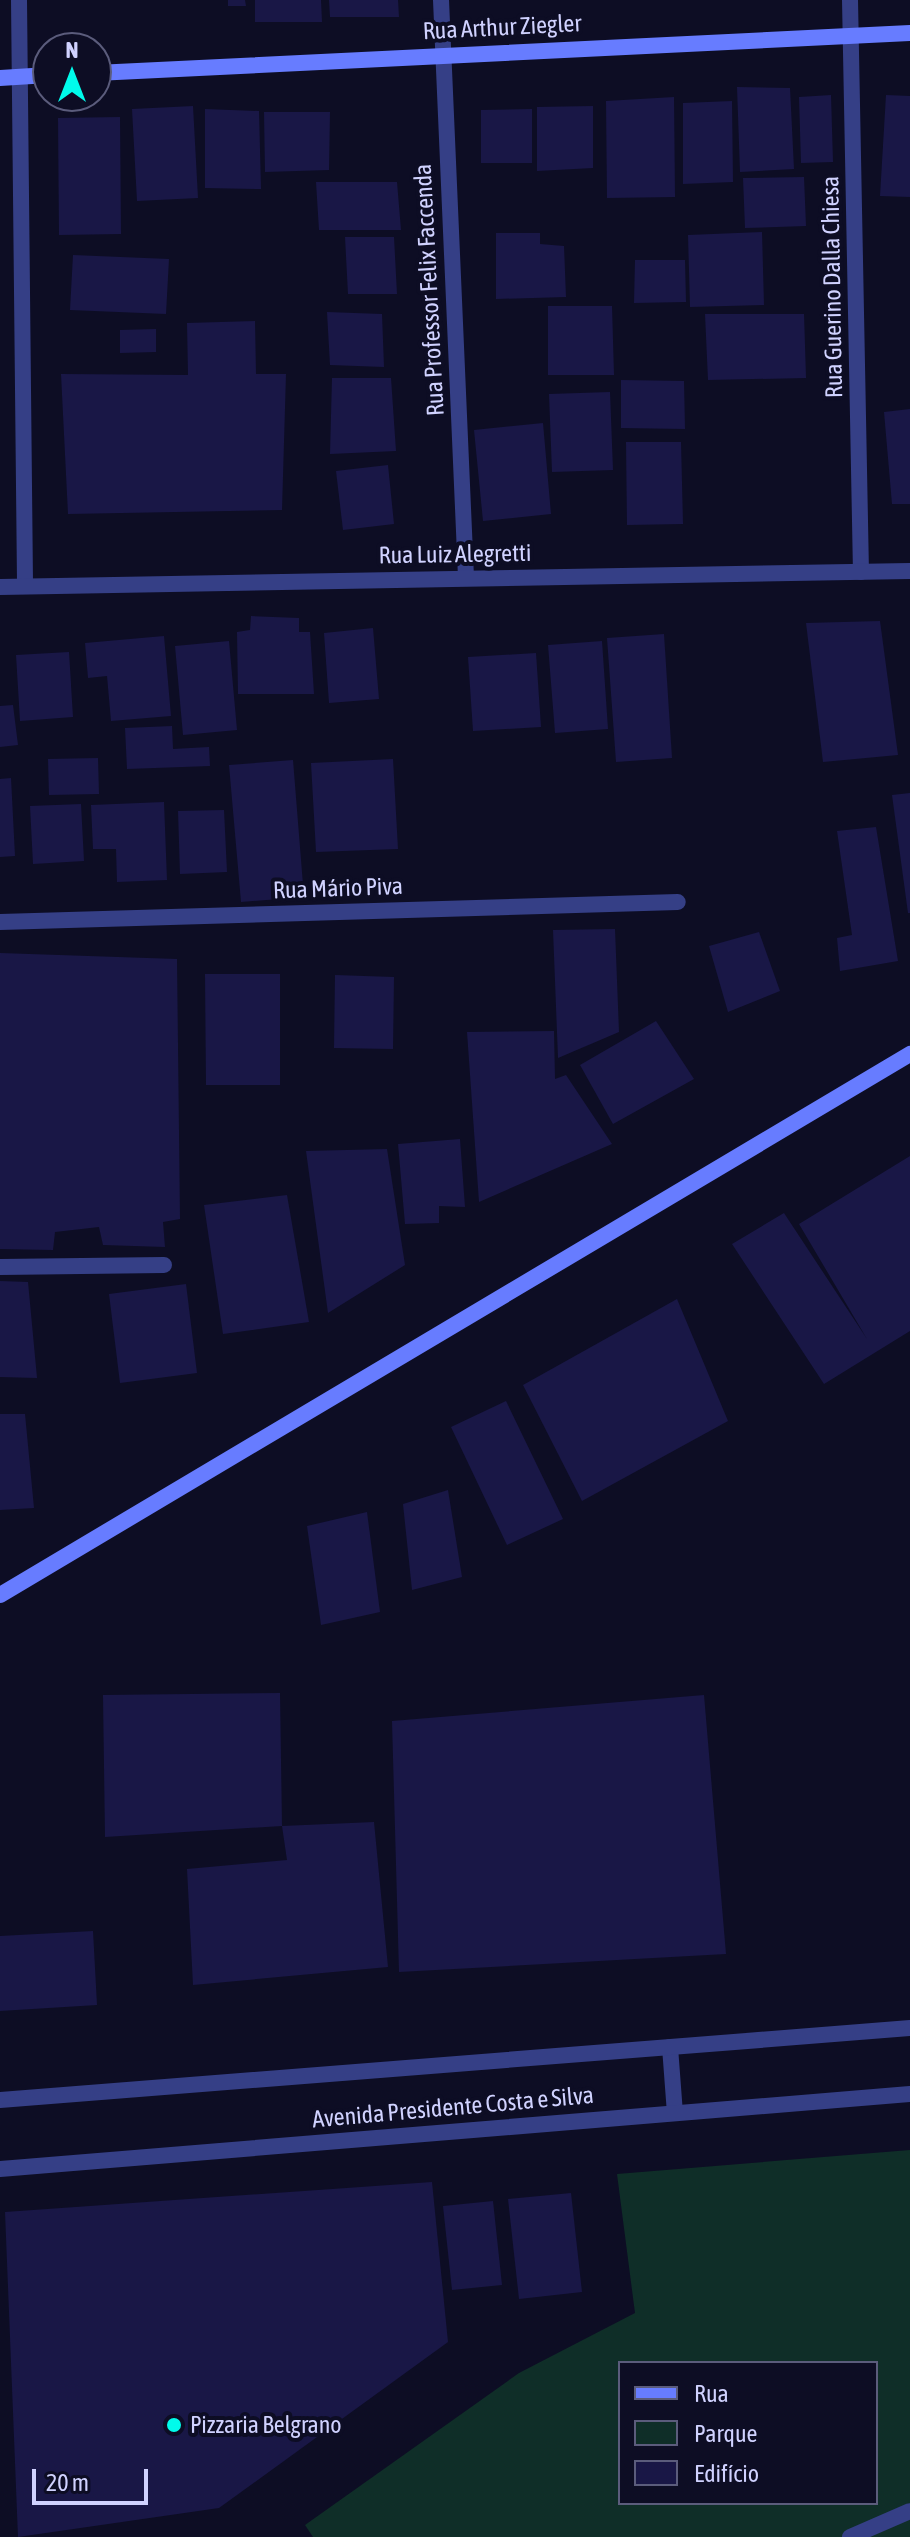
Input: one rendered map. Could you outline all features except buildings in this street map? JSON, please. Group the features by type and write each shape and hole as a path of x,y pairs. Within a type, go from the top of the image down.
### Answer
{"main road":[{"name":"Rua Arthur Ziegler","path":"112,72 910,33"},
{"path":"0,78 32,76"},
{"path":"0,1595 910,1054"}],"street":[{"path":"19,0 25,586"},
{"name":"Rua Professor Felix Faccenda","path":"441,0 466,577"},
{"name":"Rua Guerino Dalla Chiesa","path":"850,0 861,572"},
{"name":"Rua Luiz Alegretti","path":"0,587 910,571"},
{"name":"Rua Mário Piva","path":"0,922 678,902"},
{"path":"0,1267 164,1265"},
{"name":"Avenida Presidente Costa e Silva","path":"0,2100 910,2028"},
{"path":"670,2047 675,2113"},
{"name":"Avenida Presidente Costa e Silva","path":"0,2169 910,2094"},
{"path":"850,2537 910,2511"}],"green space":[{"path":"910,2150 910,2537 313,2537 305,2525 519,2373 635,2313 617,2174"}],"place":[{"name":"Pizzaria Belgrano","path":"174,2425"}]}
